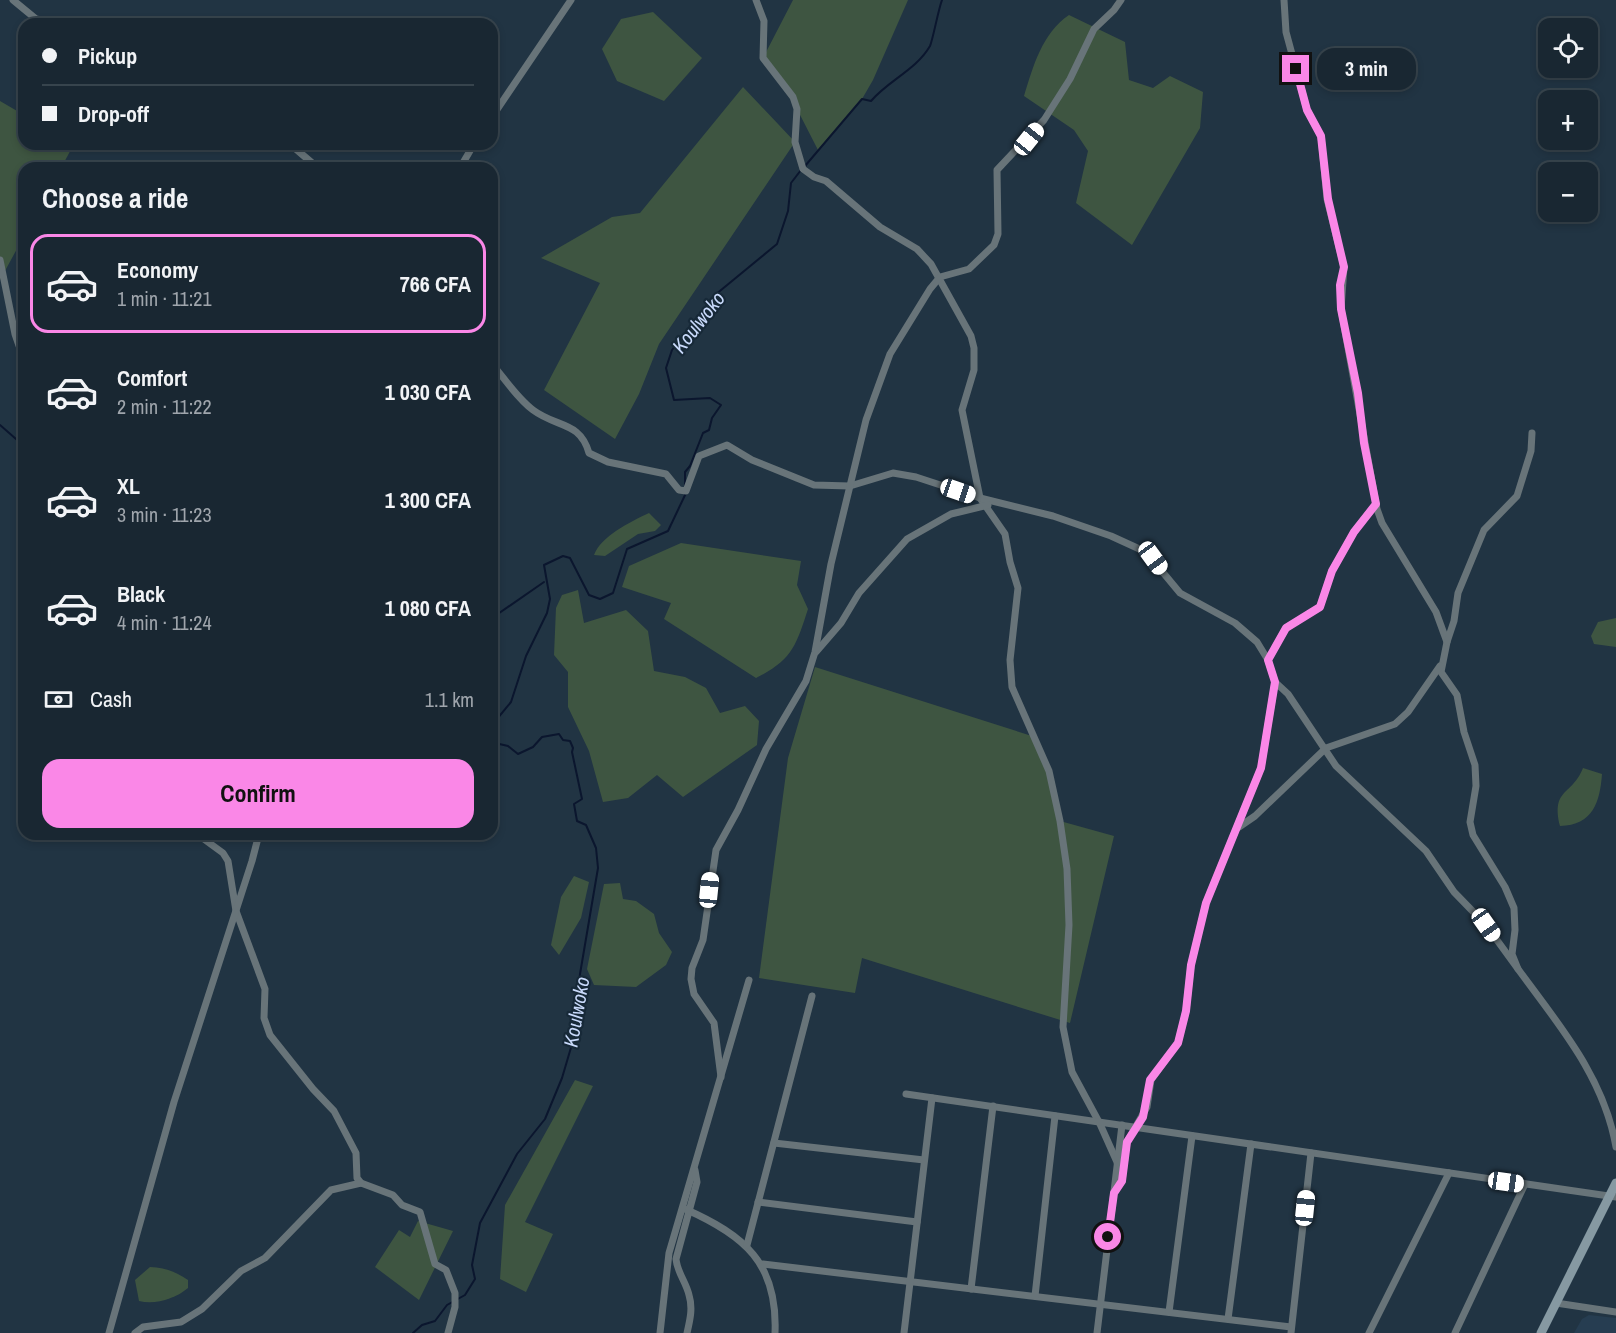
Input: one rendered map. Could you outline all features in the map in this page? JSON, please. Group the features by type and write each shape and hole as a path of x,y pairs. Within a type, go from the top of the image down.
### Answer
{"main road":[{"path":"1541,1333 1613,1197 1616,1184"}],"street":[{"path":"13,0 35,18"},
{"path":"498,108 571,0"},
{"path":"756,0 764,21 763,58 793,97 797,109 795,142 802,169 826,181 880,227 917,249 940,277 975,348 974,370 962,410 980,498 1005,534 1018,588 1010,660 1012,687 1048,771 1060,821 1066,869 1069,925 1063,1027 1072,1072 1099,1122 1117,1162 1122,1181"},
{"path":"721,1077 714,1023 694,994 691,979 692,968 703,940 716,850 766,749 806,681 815,652 831,564 866,420 890,354 930,289 940,277 969,268 994,244 998,234 995,180 997,170 1044,120 1070,79 1094,30 1121,0"},
{"path":"1284,0 1286,32 1307,110 1321,136 1328,199 1344,267 1340,285 1341,309 1358,393 1364,443 1376,504 1382,523 1436,612 1447,642"},
{"path":"297,150 311,162"},
{"path":"0,260 18,343"},
{"path":"498,371 533,410 552,422 575,429 585,438 589,453 608,462 666,474 679,490 686,491 699,456 724,444 752,460 814,485 850,486 893,473 916,477 980,498 1053,516 1111,536 1146,552 1180,593 1235,623 1257,642 1268,660 1275,682 1261,768 1206,903 1191,965 1186,1011 1178,1043 1150,1080 1147,1107 1138,1128 1127,1142 1122,1181 1114,1193"},
{"path":"1238,828 1255,816 1323,749 1395,724 1408,712 1440,666 1454,621 1458,593 1484,530 1517,496 1532,451 1532,433"},
{"path":"815,652 841,623 859,593 907,539 951,514 997,502"},
{"path":"1268,660 1286,628 1320,607 1332,571 1354,532 1376,504"},
{"path":"1440,666 1443,677 1457,695 1464,732 1475,765 1476,786 1470,822 1473,835 1505,887 1514,908 1515,930 1512,954 1518,969"},
{"path":"1275,682 1288,694 1336,766 1426,851 1454,892 1486,925 1582,1056 1593,1077 1613,1132 1616,1147"},
{"path":"205,840 223,853 228,861 236,911 264,989 264,1018 270,1035 313,1089 334,1111 356,1152 357,1178 361,1183 393,1195 402,1205 420,1212 435,1264 446,1270 455,1293 455,1307 448,1333"},
{"path":"109,1333 174,1102 257,840"},
{"path":"687,1333 692,1314 689,1294 676,1267 676,1259 694,1168 749,980"},
{"path":"747,1245 812,996"},
{"path":"906,1094 1613,1197"},
{"path":"904,1333 932,1098"},
{"path":"971,1289 993,1106"},
{"path":"1035,1296 1055,1116"},
{"path":"1097,1333 1122,1125"},
{"path":"1169,1312 1192,1136"},
{"path":"774,1143 924,1160"},
{"path":"1228,1319 1251,1144"},
{"path":"763,1264 1228,1319 1291,1330 1311,1153"},
{"path":"1369,1333 1449,1173"},
{"path":"135,1333 143,1327 181,1322 202,1309 241,1271 265,1258 331,1190 361,1183"},
{"path":"1455,1333 1525,1184"},
{"path":"759,1202 917,1222"},
{"path":"686,1209 716,1222 747,1245 763,1264 772,1295 775,1333"},
{"path":"660,1333 669,1253 686,1209"},
{"path":"1556,1303 1616,1312"}],"shaded area":[{"path":"1589,1315 1616,1318 1616,1333 1574,1333 1582,1319"}],"green space":[{"path":"793,0 908,0 873,80 862,99 818,150 797,109 763,58"},
{"path":"653,12 702,58 664,101 617,81 602,49 621,19"},
{"path":"1069,15 1125,42 1129,80 1153,88 1170,76 1203,92 1200,128 1132,245 1076,203 1088,151 1074,130 1024,96 1035,62 1045,41 1060,22"},
{"path":"743,87 795,142 659,344 639,394 615,439 544,390 600,283 541,258 612,217 640,213"},
{"path":"0,101 18,112 18,150 71,150 64,162 18,162 18,247 0,280"},
{"path":"649,513 661,525 655,531 638,534 605,556 594,555 609,536"},
{"path":"681,543 801,561 797,585 808,609 796,642 778,665 756,678 664,619 671,603 622,587 629,566"},
{"path":"578,590 584,623 626,610 648,631 654,671 685,677 706,688 720,713 745,706 759,721 757,745 683,797 657,775 628,798 603,802 589,751 568,707 568,672 554,655 556,608 562,595"},
{"path":"1616,618 1616,647 1594,644 1591,636 1598,622"},
{"path":"815,667 1035,737 1049,771 1060,821 1114,836 1070,1023 862,958 855,993 759,978 788,758"},
{"path":"1583,768 1602,774 1597,802 1593,810 1580,821 1560,826 1558,805 1560,798 1574,784"},
{"path":"574,876 589,882 581,918 559,955 551,945 561,897"},
{"path":"620,883 623,899 636,901 654,914 659,933 672,952 666,965 636,987 594,985 587,969 604,884"},
{"path":"575,1080 593,1086 525,1222 553,1234 526,1292 500,1279 505,1205"},
{"path":"418,1221 453,1231 419,1300 375,1267 399,1230 410,1237"},
{"path":"150,1267 179,1274 188,1280 188,1288 165,1300 139,1301 135,1280"}],"waterway":[{"name":"Koulwoko","path":"805,166 862,99 871,101 924,54 930,46 942,0"},
{"name":"Koulwoko","path":"685,487 685,472 690,466 703,433 709,430 712,418 721,405 710,398 674,400 666,368 672,350 715,295 777,244 788,211 791,183 801,170"},
{"path":"0,425 18,441"},
{"name":"Koulwoko","path":"498,718 511,702 526,656 547,613 550,599 544,565 563,556 570,558 589,595 600,599 613,593 627,549 668,531 686,493"},
{"path":"498,614 544,582"},
{"name":"Koulwoko","path":"413,1333 422,1325 435,1321 447,1305 465,1295 475,1279 472,1265 480,1223 517,1154 545,1119 562,1078 575,1034 580,974 598,868 596,848 586,825 577,821 574,804 582,799 573,748 570,741 563,740 559,734 542,737 533,747 518,754 508,746 498,744"}],"route":[{"path":"1108,1237 1114,1193 1122,1181 1127,1142 1138,1128 1147,1107 1150,1080 1178,1043 1186,1011 1191,965 1205,916 1206,903 1261,768 1275,682 1268,660 1279,636 1286,628 1320,607 1332,571 1354,532 1376,504 1364,443 1358,393 1341,309 1340,285 1344,267 1328,199 1321,136 1307,110 1296,69"}]}
